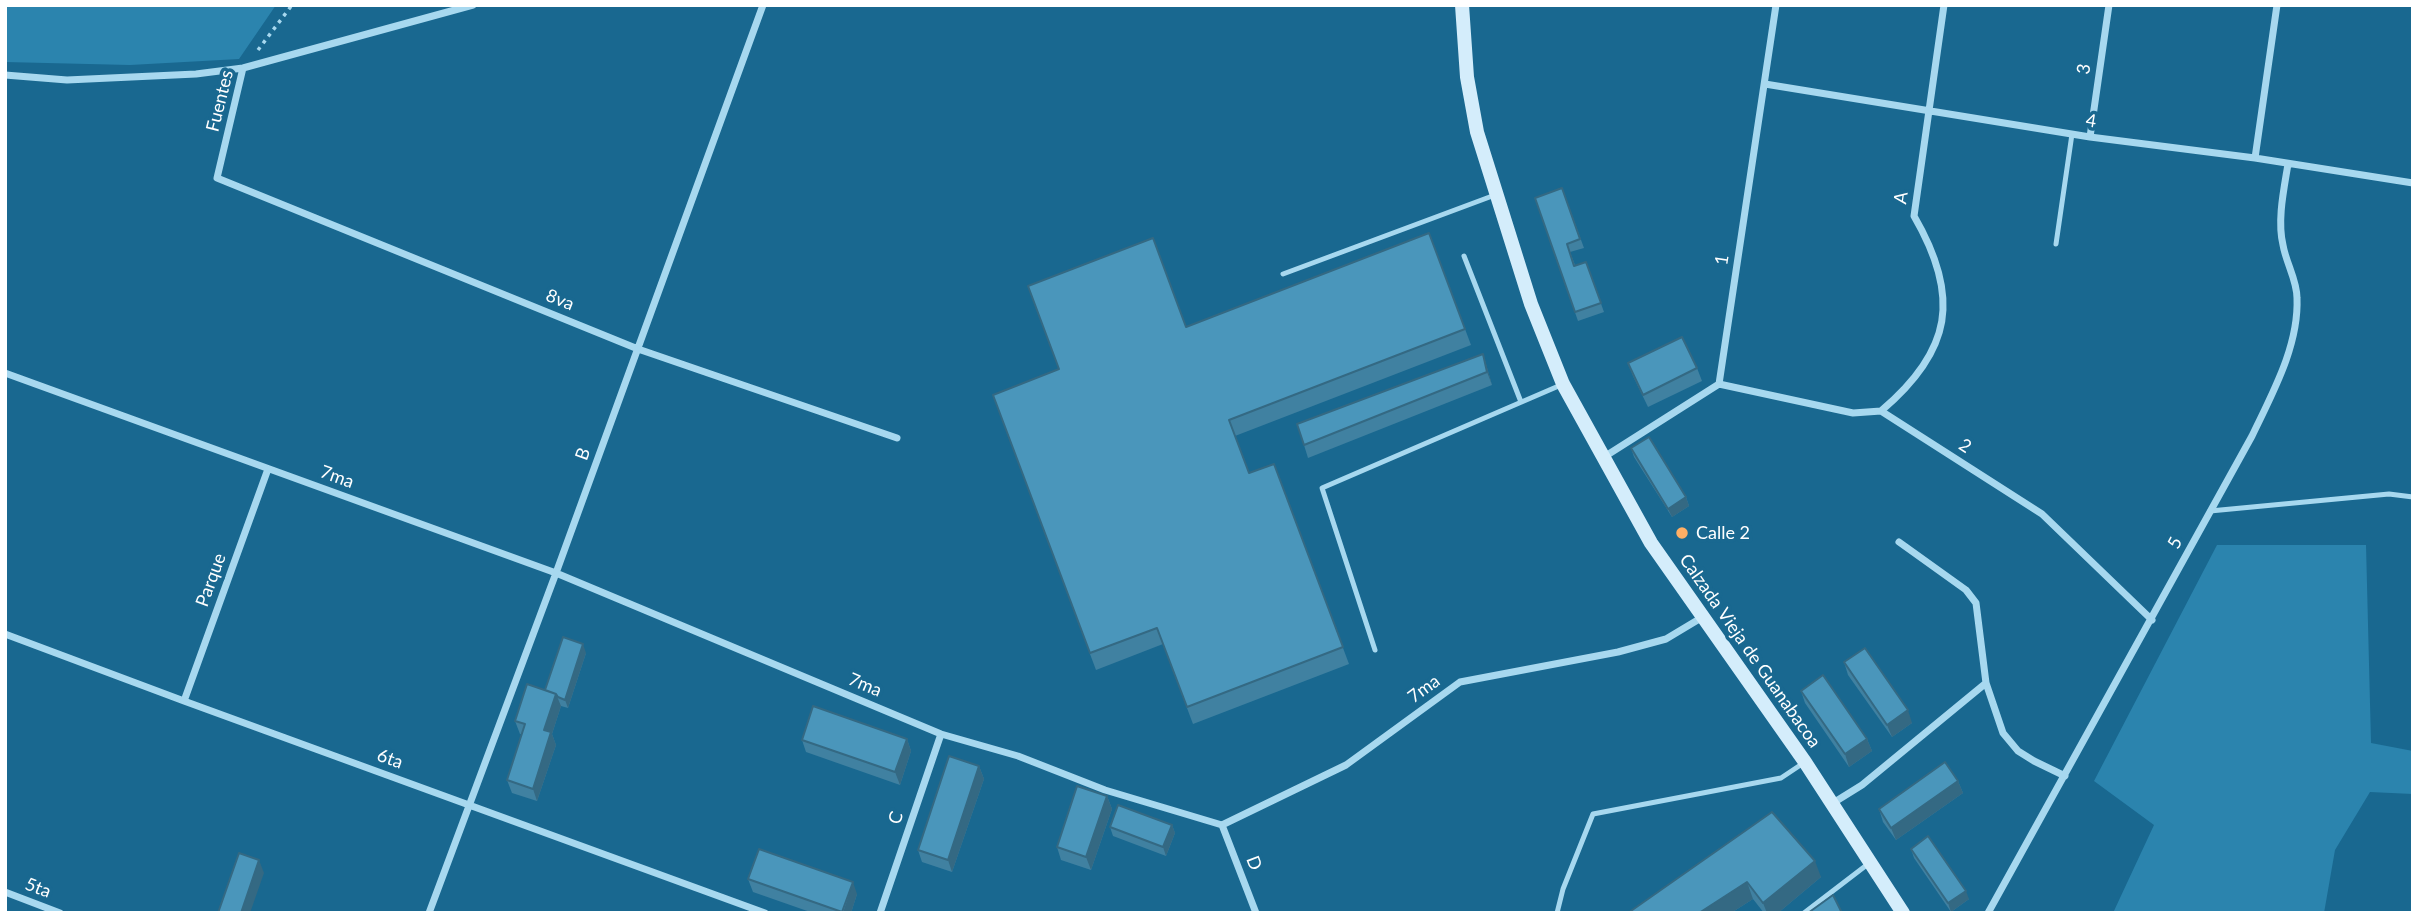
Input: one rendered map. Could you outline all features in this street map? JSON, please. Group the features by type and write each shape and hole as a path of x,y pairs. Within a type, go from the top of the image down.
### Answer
{"main road":[{"name":"Calzada Vieja de Guanabacoa","path":"1458,8 1477,132 1531,304 1563,384 1651,543 1833,803 1903,913"}],"street":[{"path":"5,75 67,80 196,74 243,68 473,5"},
{"name":"B","path":"429,913 763,5"},
{"name":"1","path":"1719,384 1776,5"},
{"name":"A","path":"1881,411 1904,391 1927,364 1943,319 1940,271 1928,239 1914,216 1944,5"},
{"name":"3","path":"2090,137 2109,5"},
{"path":"2255,158 2277,5"},
{"name":"Fuentes","path":"217,178 243,68"},
{"name":"4","path":"1765,84 2090,137 2255,158 2413,183"},
{"name":"5","path":"1988,913 2152,620 2278,383 2293,334 2298,297 2282,244 2282,200 2288,164"},
{"name":"8va","path":"217,178 638,349 897,438"},
{"name":"7ma","path":"5,373 556,573 941,734 1018,756 1105,790 1223,825 1346,765 1460,682 1618,652 1666,639 1702,618"},
{"path":"1604,457 1719,384 1853,414 1881,411"},
{"name":"2","path":"1881,411 2042,514 2152,620"},
{"name":"Parque","path":"184,701 268,469"},
{"path":"1899,542 1965,590 1976,603 1986,683 2003,733 2026,756 2065,776"},
{"name":"6ta","path":"5,634 765,913"},
{"path":"1833,803 1862,785 1986,683"},
{"name":"C","path":"880,913 941,734"},
{"name":"D","path":"1223,825 1256,913"},
{"name":"5ta","path":"5,892 60,913"}],"lane":[{"path":"2056,244 2072,134"},
{"path":"1283,274 1495,195"},
{"path":"1464,256 1521,402"},
{"path":"1375,650 1322,488 1563,384"},
{"path":"2210,511 2389,494 2413,497"},
{"path":"1557,913 1563,889 1592,814 1781,778 1805,762"},
{"path":"1804,913 1870,863"}],"path":[{"name":"Fuentes","path":"243,68 292,5"}],"shaded area":[{"path":"5,5 276,5 239,59 130,65 5,62"},
{"path":"2217,545 2366,545 2371,743 2413,751 2413,794 2370,792 2335,850 2324,913 2113,913 2154,825 2094,781"}],"building":[{"path":"1562,188 1580,239 1567,244 1574,266 1586,262 1601,303 1575,312 1535,198"},
{"path":"1429,233 1465,329 1229,420 1249,473 1274,464 1343,647 1187,707 1157,628 1090,653 993,395 1059,369 1028,286 1153,238 1186,327"},
{"path":"1682,337 1697,368 1643,395 1628,363"},
{"path":"1483,354 1487,372 1304,445 1297,424"},
{"path":"1649,437 1686,497 1668,509 1631,448"},
{"path":"563,637 583,644 565,700 545,690"},
{"path":"1865,648 1908,710 1887,725 1844,662"},
{"path":"1823,675 1867,739 1845,754 1801,691"},
{"path":"527,684 556,694 544,730 551,732 533,789 507,780 525,724 515,721"},
{"path":"813,706 907,739 895,772 802,740"},
{"path":"949,756 979,766 948,860 918,850"},
{"path":"1945,762 1958,781 1891,828 1879,809"},
{"path":"1077,786 1107,796 1086,857 1057,847"},
{"path":"1118,805 1172,825 1163,847 1110,827"},
{"path":"1772,812 1815,861 1763,903 1747,882 1699,913 1628,913"},
{"path":"1928,836 1966,891 1948,903 1911,849"},
{"path":"759,849 853,882 842,912 748,879"},
{"path":"239,853 259,860 241,913 218,913"},
{"path":"1833,895 1842,913 1808,913"}],"place":[{"name":"Calle 2","path":"1682,533"}]}
